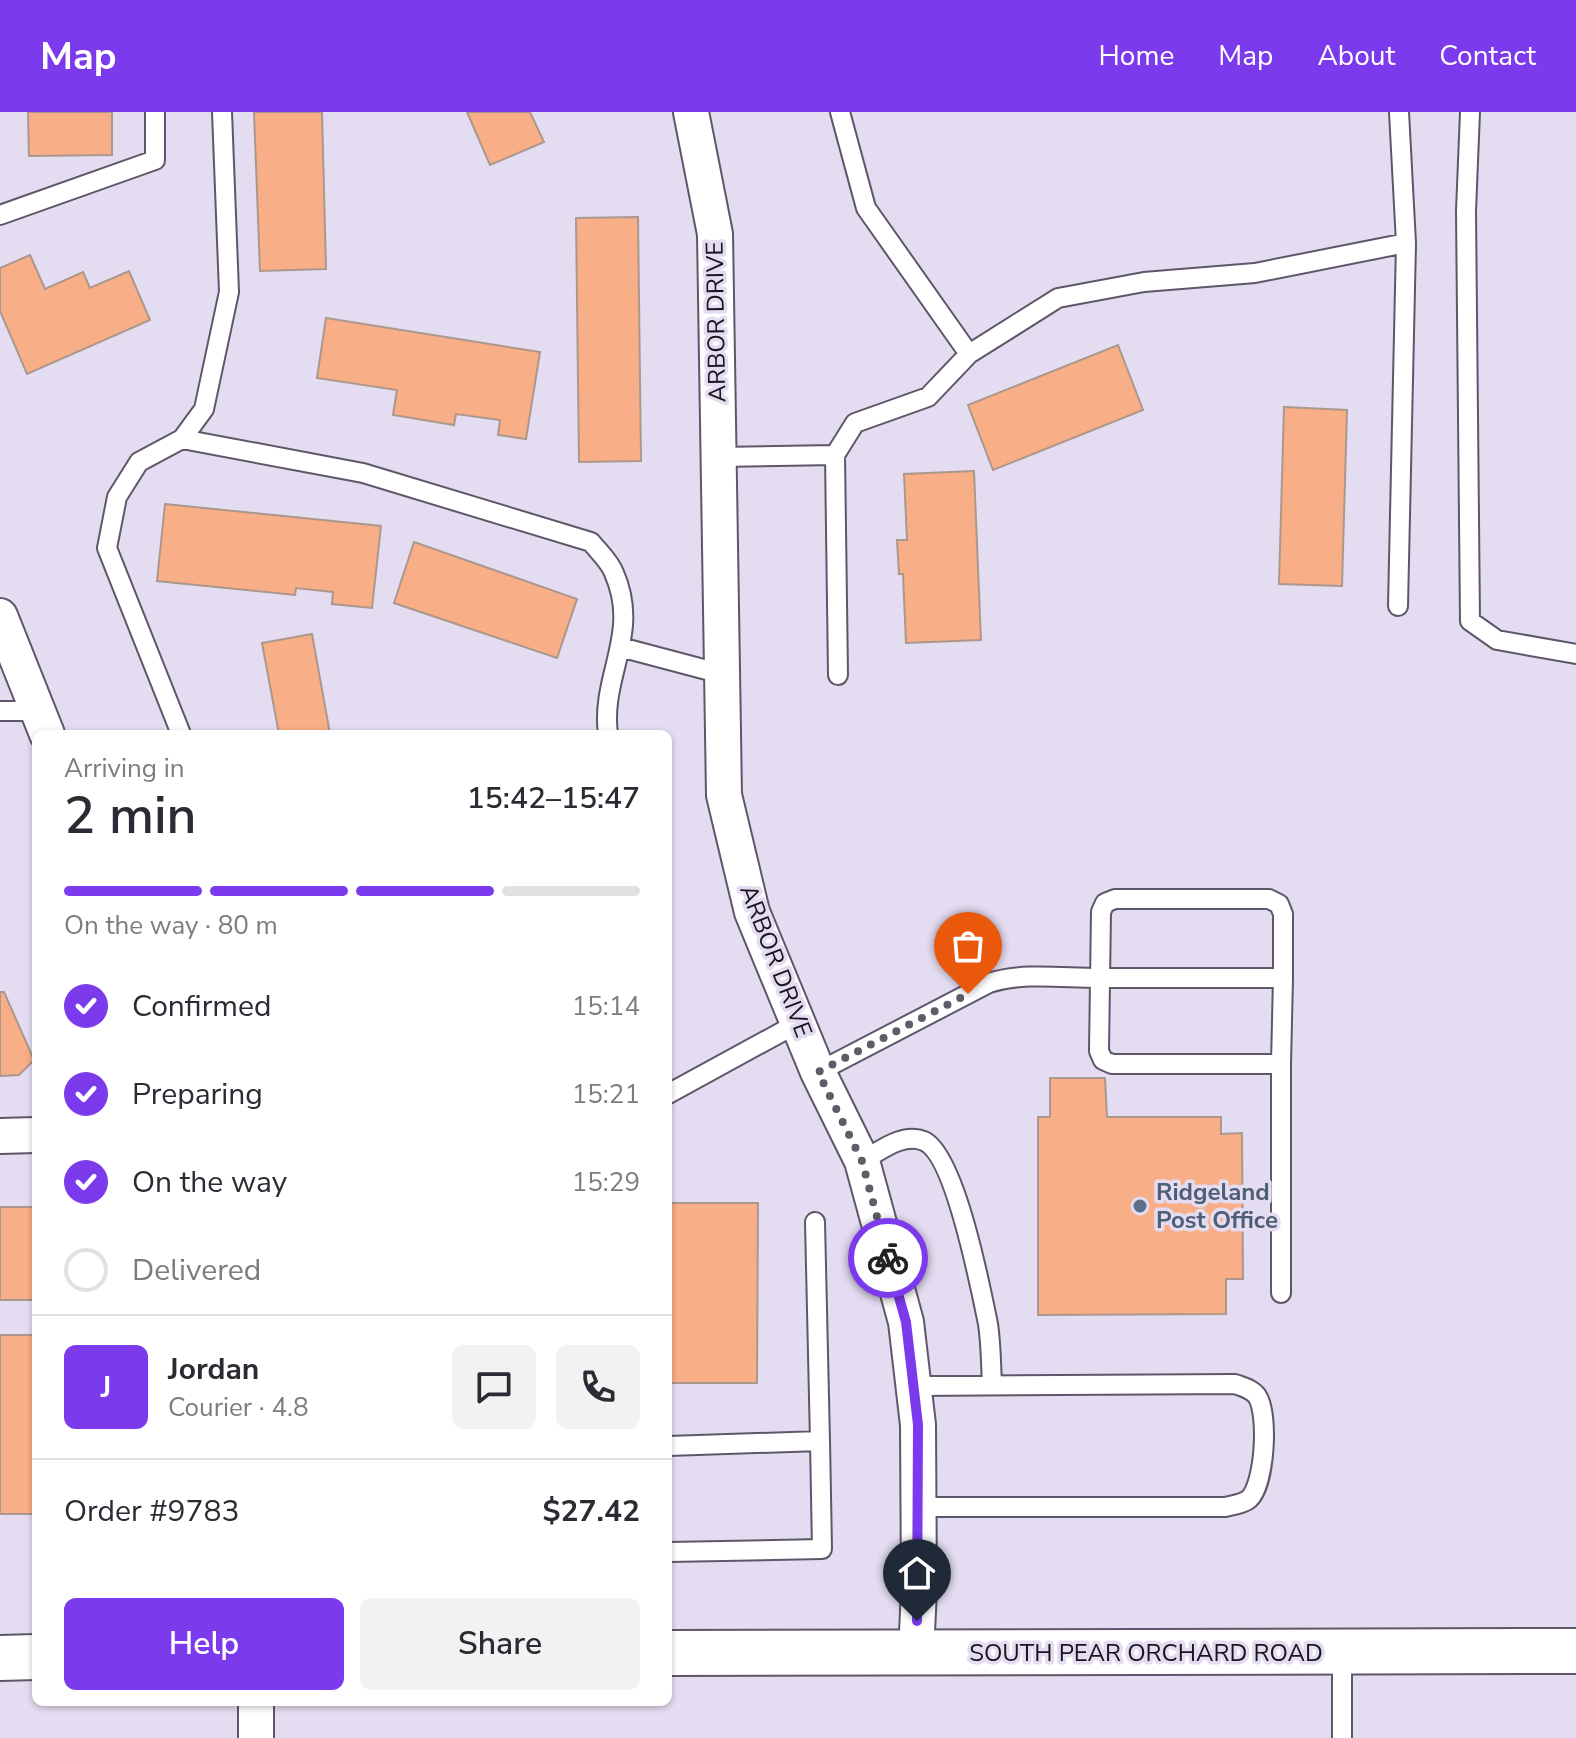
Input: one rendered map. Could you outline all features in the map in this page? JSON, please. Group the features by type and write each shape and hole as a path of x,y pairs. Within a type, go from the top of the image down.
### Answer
{"street":[{"name":"ARBOR DRIVE","path":"691,112 715,234 724,795 752,912 818,1072 862,1161 906,1322 918,1425 916,1653"},
{"path":"0,616 42,722"},
{"path":"0,1136 32,1135"},
{"name":"SOUTH PEAR ORCHARD ROAD","path":"672,1653 1576,1651"},
{"path":"0,1658 32,1657"},
{"path":"256,1706 256,1738"}],"lane":[{"path":"0,215 155,160 155,112"},
{"path":"179,730 107,548 117,497 139,462 182,439 204,409 229,292 222,112"},
{"path":"840,112 866,208 969,354"},
{"path":"1398,606 1406,243 1399,112"},
{"path":"1470,112 1466,211 1470,621 1497,640 1576,654"},
{"path":"838,675 835,455 855,423 928,397 969,354 1058,298 1144,282 1255,273 1406,243"},
{"path":"182,439 363,473 591,542 614,571 626,617 605,713 607,730"},
{"path":"719,457 835,455"},
{"path":"620,647 722,674"},
{"path":"0,711 42,722"},
{"path":"1281,1064 1112,1064 1103,1060 1099,1051 1101,912 1105,903 1115,899 1269,899 1279,904 1283,914 1281,1293"},
{"path":"818,1072 989,983 1020,977 1283,978"},
{"path":"672,1092 798,1023"},
{"path":"862,1161 897,1141 911,1139 925,1141 942,1162 964,1217 985,1313 992,1385"},
{"path":"672,1552 822,1549 815,1222"},
{"path":"913,1386 1235,1384 1257,1396 1262,1412 1262,1472 1257,1488 1247,1501 1225,1507 918,1507"},
{"path":"672,1446 820,1441"},
{"path":"1342,1653 1342,1738"}],"building":[{"path":"28,112 112,112 112,155 29,156"},
{"path":"254,112 322,112 326,269 260,271"},
{"path":"467,112 530,112 544,142 490,165"},
{"path":"638,217 641,461 579,462 576,218"},
{"path":"30,255 45,289 83,272 90,288 129,271 150,320 27,374 0,311 0,268"},
{"path":"326,318 540,352 526,439 498,435 500,420 456,414 454,425 393,415 397,390 317,378"},
{"path":"1118,345 1143,410 993,470 968,405"},
{"path":"1284,407 1347,410 1342,586 1279,584"},
{"path":"974,471 981,640 906,643 903,574 899,574 897,540 907,540 904,474"},
{"path":"165,504 381,526 372,608 332,604 333,592 296,588 295,595 157,581"},
{"path":"414,542 577,599 557,658 394,603"},
{"path":"312,634 329,730 278,730 262,643"},
{"path":"0,992 4,992 32,1055 32,1062 19,1075 0,1076"},
{"name":"Ridgeland Post Office","path":"1050,1078 1105,1078 1107,1117 1221,1117 1221,1134 1242,1133 1243,1279 1226,1279 1226,1314 1038,1315 1038,1117 1050,1117"},
{"path":"672,1203 758,1203 757,1383 672,1383"},
{"path":"0,1207 32,1207 32,1300 0,1300"},
{"path":"0,1335 32,1335 32,1514 0,1514"}],"way so far":[{"path":"888,1258 862,1161 818,1072 968,994"}],"place":[{"name":"Ridgeland Post Office","path":"1140,1206"}],"route":[{"path":"888,1258 906,1322 918,1425 917,1621"}]}
